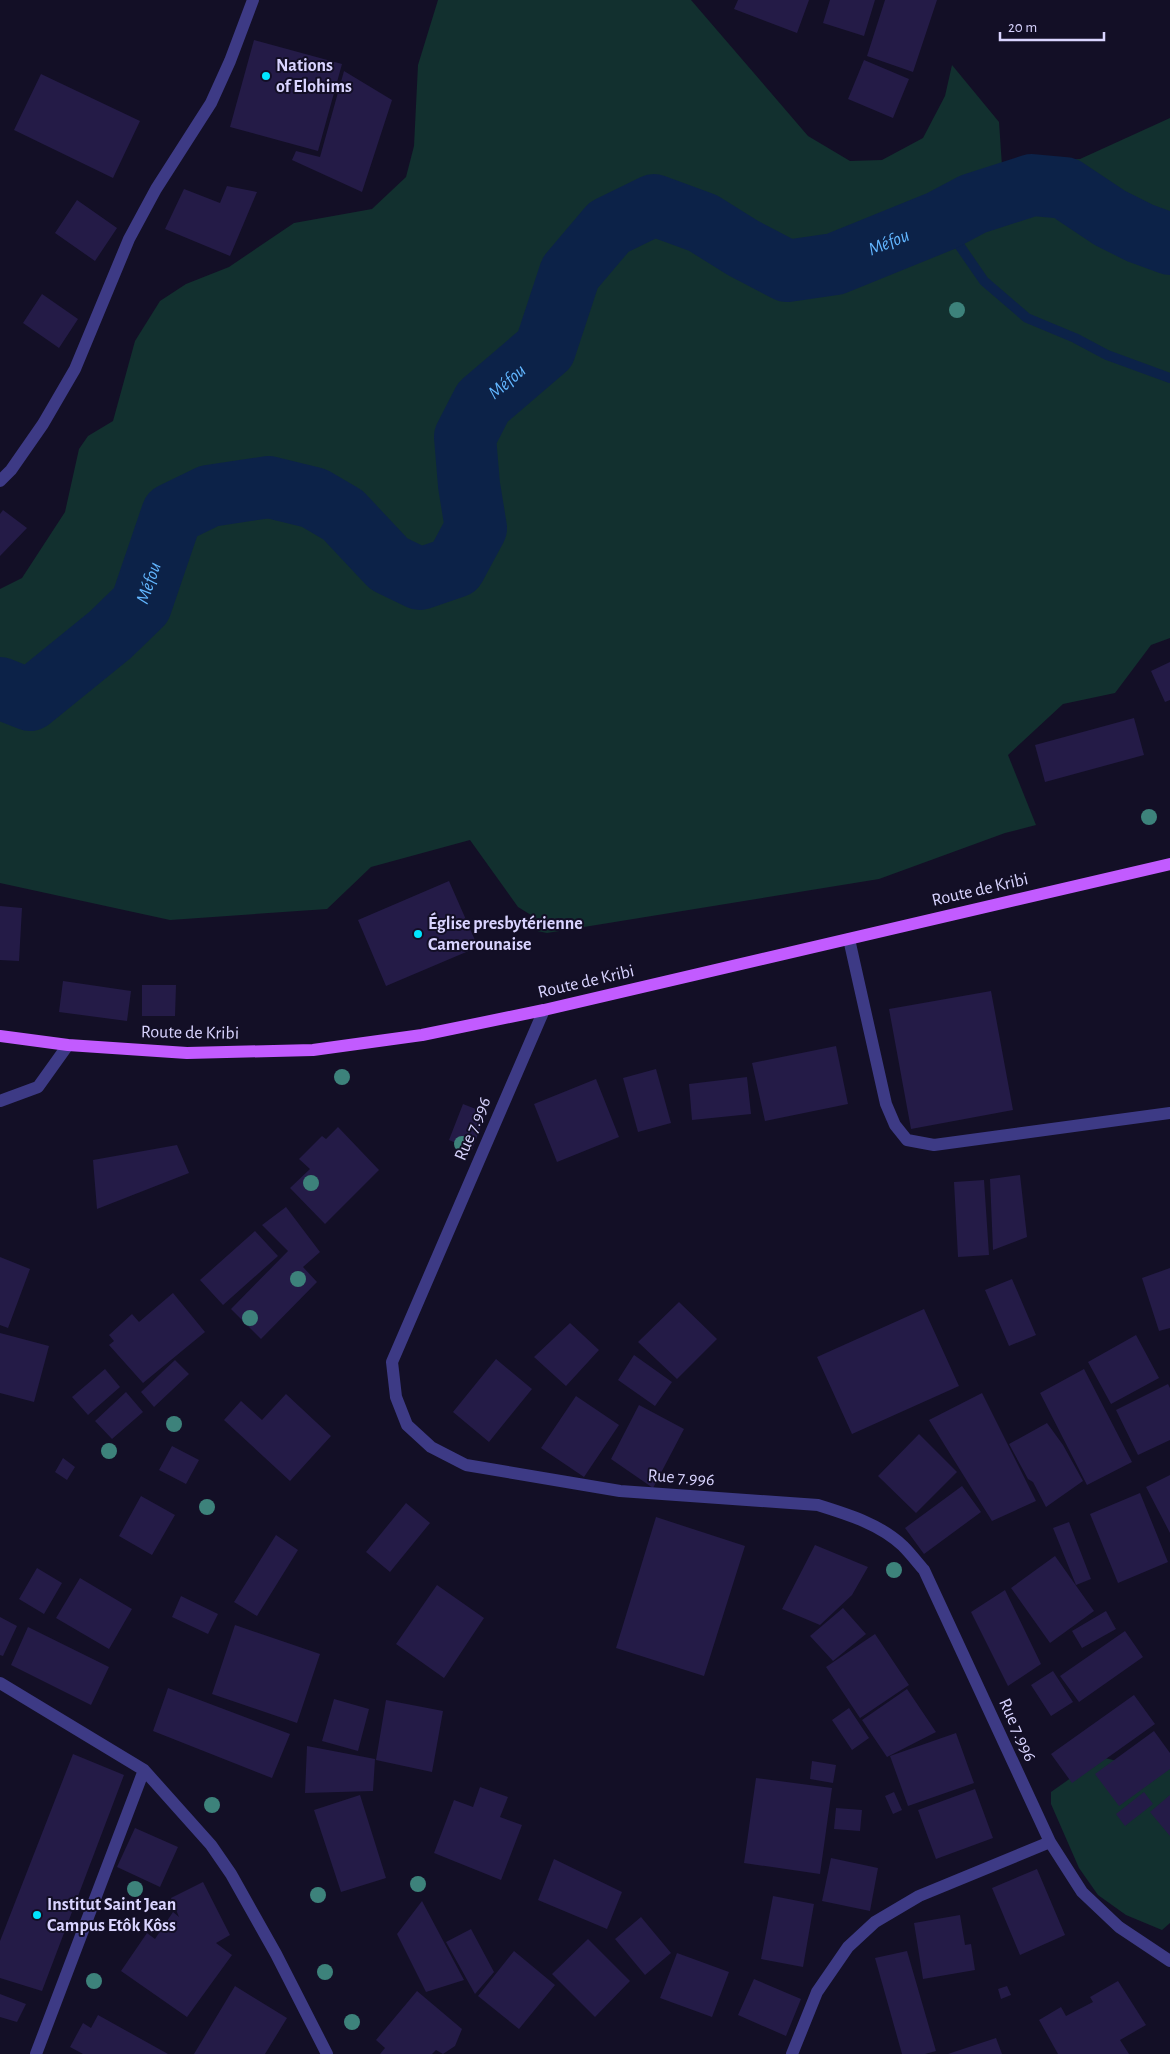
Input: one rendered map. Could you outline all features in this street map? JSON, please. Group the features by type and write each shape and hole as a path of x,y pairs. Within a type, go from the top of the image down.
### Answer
{"main road":[{"name":"Route de Kribi","path":"0,1036 68,1045 187,1053 312,1050 422,1035 544,1010 1170,864"}],"street":[{"path":"0,481 11,470 43,424 75,369 129,239 156,189 211,103 230,61 253,0"},
{"path":"849,939 886,1104 895,1125 907,1140 934,1145 1170,1113"},
{"name":"Rue 7.996","path":"544,1010 392,1362 396,1397 407,1425 431,1447 466,1465 620,1491 818,1505 878,1527 902,1545 924,1570 1050,1842 1082,1892 1119,1927 1170,1961"},
{"path":"0,1101 38,1087 68,1045"},
{"path":"0,1683 144,1770 211,1845 231,1874 276,1954 327,2054"},
{"path":"36,2054 144,1770"},
{"path":"792,2054 817,1992 848,1947 875,1922 919,1896 1050,1842"}],"green space":[{"path":"438,0 691,0 808,136 850,161 882,160 923,138 945,96 952,65 999,122 1002,166 1017,162 1080,159 1170,118 1170,638 1151,645 1115,693 1063,704 1008,755 1036,825 1005,833 879,879 547,933 537,931 531,915 518,907 470,840 371,867 327,909 170,920 0,883 0,589 22,578 65,512 79,449 88,436 113,421 135,341 160,301 186,284 229,267 294,223 372,209 406,177 414,146 418,65"},
{"path":"1170,1754 1170,1923 1162,1930 1126,1915 1098,1895 1079,1868 1051,1804 1051,1792 1092,1763 1105,1758 1133,1765"}],"building":[{"path":"738,0 809,0 797,33 734,9"},
{"path":"830,0 875,0 864,36 823,23"},
{"path":"885,0 937,0 913,72 867,56"},
{"path":"254,40 342,64 318,151 230,127"},
{"path":"864,60 909,79 893,118 848,99"},
{"path":"344,71 392,100 362,192 292,160 296,151 320,157"},
{"path":"41,74 140,121 113,178 14,130"},
{"path":"227,186 257,192 230,256 165,229 184,189 220,203"},
{"path":"77,200 117,228 95,261 55,233"},
{"path":"42,294 78,319 59,348 23,323"},
{"path":"3,510 27,528 0,556 0,514"},
{"path":"1170,662 1170,700 1165,702 1151,671"},
{"path":"1134,718 1144,755 1045,782 1035,745"},
{"name":"Église presbytérienne Camerounaise","path":"449,881 478,947 386,986 358,920"},
{"path":"0,906 22,908 19,961 0,960"},
{"path":"63,981 131,991 127,1021 59,1012"},
{"path":"142,985 176,985 175,1016 142,1016"},
{"path":"991,991 1013,1110 911,1129 889,1009"},
{"path":"836,1046 848,1104 765,1121 752,1063"},
{"path":"656,1069 671,1123 638,1132 623,1078"},
{"path":"747,1077 751,1114 692,1120 689,1084"},
{"path":"596,1079 619,1137 557,1162 534,1104"},
{"path":"463,1104 486,1113 472,1150 449,1140"},
{"path":"338,1127 379,1170 325,1224 290,1188 310,1169 299,1159 322,1136 326,1139"},
{"path":"177,1145 189,1173 97,1209 93,1160"},
{"path":"1020,1175 1027,1237 993,1250 990,1179"},
{"path":"984,1180 989,1255 958,1257 954,1182"},
{"path":"286,1207 320,1252 303,1267 317,1282 261,1339 231,1309 288,1251 262,1225"},
{"path":"255,1231 278,1256 223,1305 200,1280"},
{"path":"0,1257 30,1269 8,1328 0,1325"},
{"path":"1170,1268 1170,1328 1159,1331 1142,1278"},
{"path":"1012,1279 1036,1335 1009,1346 985,1290"},
{"path":"173,1293 205,1332 143,1383 109,1345 114,1341 109,1335 132,1314 139,1322"},
{"path":"679,1302 717,1339 677,1379 638,1342"},
{"path":"924,1309 959,1386 852,1434 817,1357"},
{"path":"570,1323 599,1350 566,1386 534,1357"},
{"path":"0,1333 49,1346 34,1402 0,1393"},
{"path":"1136,1335 1159,1378 1111,1404 1088,1362"},
{"path":"634,1355 672,1382 655,1406 618,1380"},
{"path":"496,1359 532,1389 489,1442 453,1412"},
{"path":"175,1360 189,1374 154,1407 141,1392"},
{"path":"105,1369 120,1387 88,1415 72,1397"},
{"path":"1084,1369 1132,1462 1087,1485 1040,1393"},
{"path":"1168,1384 1170,1388 1170,1440 1138,1455 1116,1410"},
{"path":"126,1392 143,1412 112,1439 95,1421"},
{"path":"982,1393 1036,1501 992,1521 929,1420"},
{"path":"286,1394 331,1436 290,1481 224,1420 241,1401 262,1420"},
{"path":"576,1396 619,1425 584,1477 541,1448"},
{"path":"639,1405 684,1429 653,1488 611,1459"},
{"path":"1047,1423 1063,1445 1083,1481 1046,1507 1009,1444"},
{"path":"919,1434 957,1472 916,1513 878,1476"},
{"path":"172,1446 199,1460 186,1484 159,1470"},
{"path":"63,1458 75,1467 67,1480 55,1472"},
{"path":"1170,1475 1170,1533 1146,1487"},
{"path":"962,1486 981,1512 924,1554 905,1528"},
{"path":"1140,1493 1168,1562 1118,1583 1090,1514"},
{"path":"141,1496 175,1515 152,1555 119,1536"},
{"path":"406,1503 430,1523 390,1572 366,1552"},
{"path":"656,1517 745,1546 704,1676 616,1648"},
{"path":"1069,1522 1091,1579 1076,1585 1053,1528"},
{"path":"276,1535 298,1550 257,1616 234,1602"},
{"path":"815,1545 868,1567 852,1595 820,1625 782,1609"},
{"path":"1055,1556 1094,1611 1050,1643 1011,1588"},
{"path":"37,1568 62,1583 44,1614 19,1599"},
{"path":"80,1578 132,1609 109,1649 56,1618"},
{"path":"437,1585 484,1618 444,1678 396,1644"},
{"path":"1005,1590 1041,1664 1008,1686 971,1612"},
{"path":"181,1596 218,1614 208,1634 172,1617"},
{"path":"843,1608 866,1634 833,1661 810,1636"},
{"path":"1106,1611 1116,1629 1082,1648 1072,1631"},
{"path":"0,1617 17,1626 3,1656 0,1655"},
{"path":"235,1625 320,1654 297,1723 212,1694"},
{"path":"28,1627 109,1667 91,1705 11,1665"},
{"path":"1125,1631 1143,1657 1079,1702 1060,1676"},
{"path":"875,1634 909,1685 860,1718 826,1667"},
{"path":"1053,1671 1073,1702 1051,1716 1031,1685"},
{"path":"168,1688 290,1734 272,1778 153,1731"},
{"path":"907,1689 936,1732 887,1757 862,1720"},
{"path":"1134,1695 1155,1724 1072,1783 1051,1754"},
{"path":"334,1699 369,1709 358,1751 322,1741"},
{"path":"386,1700 443,1711 432,1772 376,1760"},
{"path":"849,1708 869,1738 852,1750 832,1720"},
{"path":"1154,1731 1170,1753 1170,1769 1119,1806 1095,1774"},
{"path":"956,1733 974,1783 908,1806 890,1756"},
{"path":"307,1746 375,1759 373,1791 305,1793"},
{"path":"73,1754 124,1775 42,1991 0,1978 0,1941"},
{"path":"812,1761 836,1765 833,1783 810,1779"},
{"path":"756,1778 832,1788 820,1874 744,1863"},
{"path":"480,1787 508,1797 500,1817 522,1825 501,1880 434,1853 454,1800 473,1807"},
{"path":"975,1789 993,1838 936,1859 918,1810"},
{"path":"894,1792 902,1810 893,1814 885,1796"},
{"path":"1144,1792 1153,1804 1125,1826 1116,1814"},
{"path":"360,1795 386,1878 341,1892 314,1810"},
{"path":"1170,1795 1170,1836 1150,1812"},
{"path":"836,1808 862,1810 860,1831 834,1829"},
{"path":"135,1828 178,1847 160,1887 117,1867"},
{"path":"831,1858 878,1868 870,1911 822,1901"},
{"path":"554,1859 622,1892 607,1929 538,1900"},
{"path":"1037,1869 1065,1935 1020,1955 992,1888"},
{"path":"203,1882 230,1935 216,1943 232,1955 187,2017 121,1971 147,1933 155,1939 173,1912 179,1917 171,1898"},
{"path":"773,1896 814,1904 803,1967 761,1959"},
{"path":"422,1901 464,1980 426,1992 397,1934"},
{"path":"960,1915 965,1945 971,1944 975,1970 923,1979 914,1923"},
{"path":"641,1917 671,1953 645,1975 615,1939"},
{"path":"471,1929 494,1972 475,1994 446,1942"},
{"path":"588,1939 630,1981 595,2017 552,1974"},
{"path":"514,1951 555,1985 519,2029 478,1996"},
{"path":"907,1951 936,2051 925,2054 902,2054 875,1958"},
{"path":"677,1953 729,1972 712,2017 660,1998"},
{"path":"754,1979 801,1999 786,2036 738,2015"},
{"path":"1118,1981 1146,2025 1120,2040 1129,2054 1058,2054 1039,2020 1061,2007 1066,2016 1093,2002 1090,1997"},
{"path":"235,1986 287,2018 265,2054 194,2054"},
{"path":"1007,1986 1011,1995 1001,1999 998,1989"},
{"path":"417,1991 462,2029 455,2046 443,2054 436,2050 432,2054 380,2054 385,2048 376,2040"},
{"path":"0,1994 26,2004 17,2022 0,2017"},
{"path":"98,2015 168,2054 83,2054 70,2047 83,2023 91,2028"},
{"path":"996,2038 1002,2054 948,2054"}],"waterway":[{"name":"Méfou","path":"0,688 30,700 110,635 141,605 172,514 209,496 269,487 314,498 343,515 389,564 420,579 455,567 476,528 469,485 465,437 483,402 545,349 570,273 609,227 654,205 703,223 743,248 787,271 835,264 941,221 973,204 1032,185 1065,188 1110,218 1140,233 1170,244"},
{"path":"955,239 984,281 1027,318 1075,338 1107,355 1170,378"}],"place":[{"name":"Nations of Elohims","path":"266,76"},
{"name":"Église presbytérienne Camerounaise","path":"418,934"},
{"name":"Institut Saint Jean Campus Etôk Kôss","path":"37,1915"}]}
